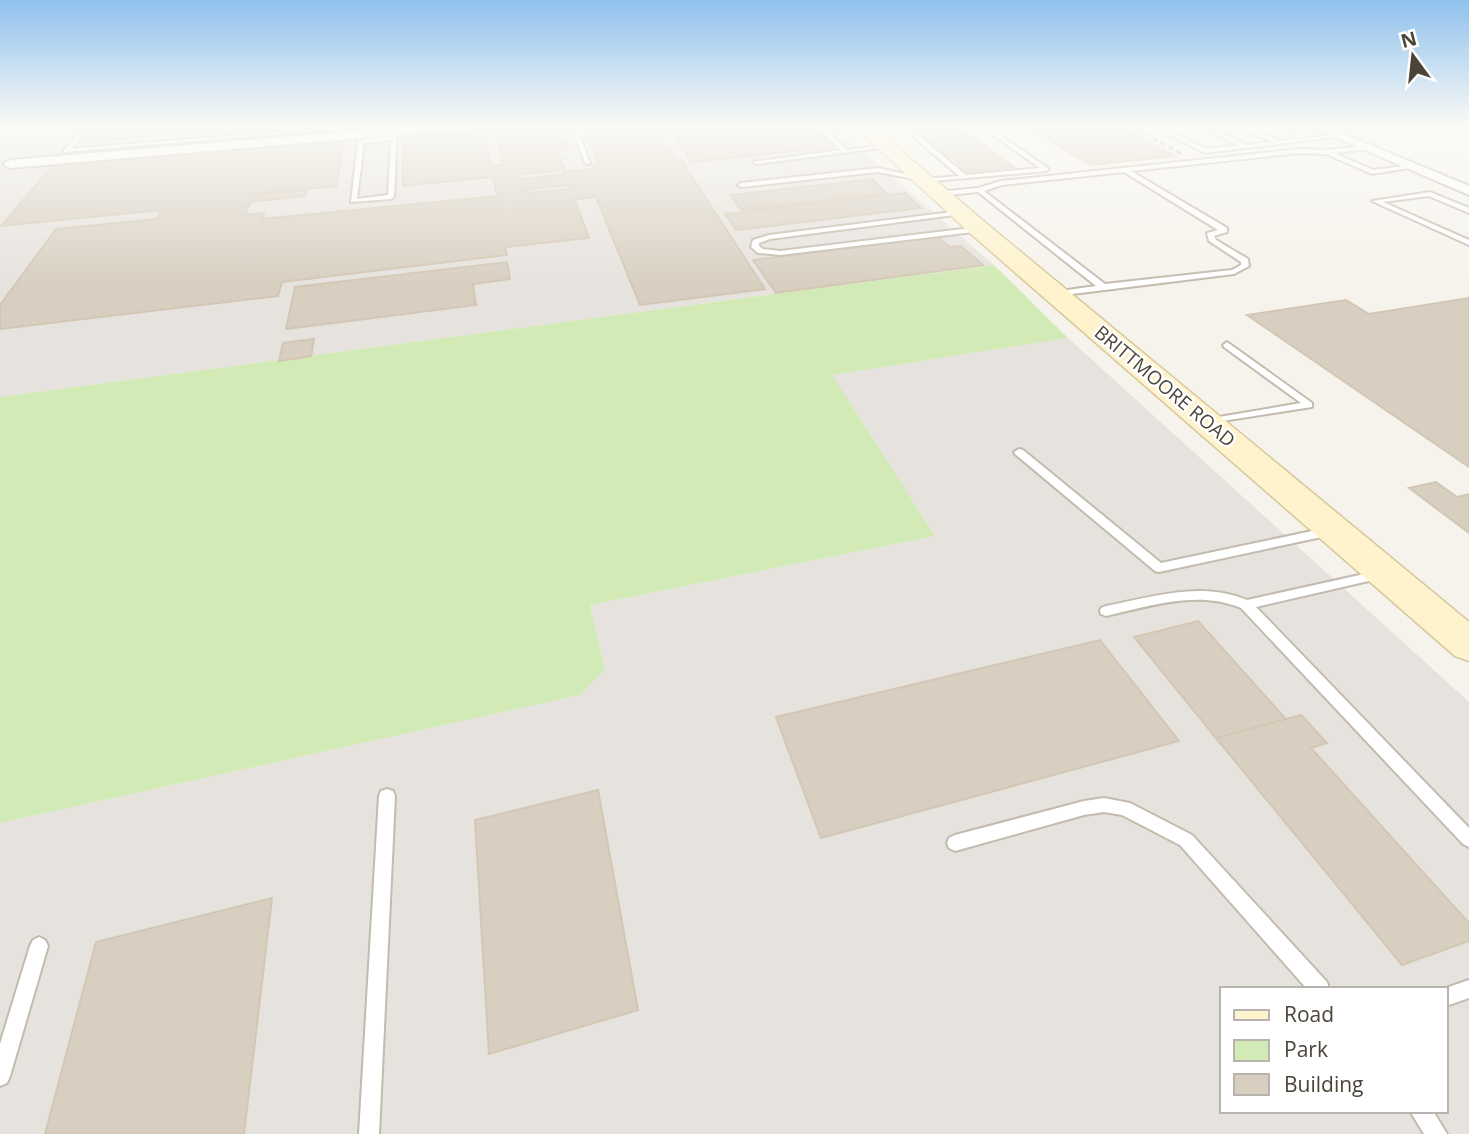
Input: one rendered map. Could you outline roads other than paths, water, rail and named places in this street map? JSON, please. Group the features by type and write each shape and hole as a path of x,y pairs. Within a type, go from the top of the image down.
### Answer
{"main road":[{"name":"BRITTMOORE ROAD","path":"924,179 969,221 1469,645"}],"street":[{"path":"1440,179 1469,191"}],"lane":[{"path":"357,179 354,201 391,197 392,179"},
{"path":"741,185 797,179"},
{"path":"909,179 927,184 979,190 1001,183 1040,179"},
{"path":"927,184 955,179"},
{"path":"1056,294 1234,272 1245,266 1245,261 1213,241 1210,235 1224,230 1140,179"},
{"path":"979,190 1103,287"},
{"path":"1469,211 1430,194 1374,201 1469,243"},
{"path":"969,221 780,253 761,251 755,247 756,242 769,237 969,221"},
{"path":"1207,422 1310,405 1227,345"},
{"path":"1019,452 1159,568 1335,530"},
{"path":"1247,605 1386,574"},
{"path":"1106,611 1210,594 1231,597 1247,605 1469,839"},
{"path":"369,1134 387,796"},
{"path":"955,843 1104,805 1143,815 1185,839 1318,987"},
{"path":"0,1076 39,947"},
{"path":"1448,996 1469,989"},
{"path":"1421,1113 1437,1134"}]}
